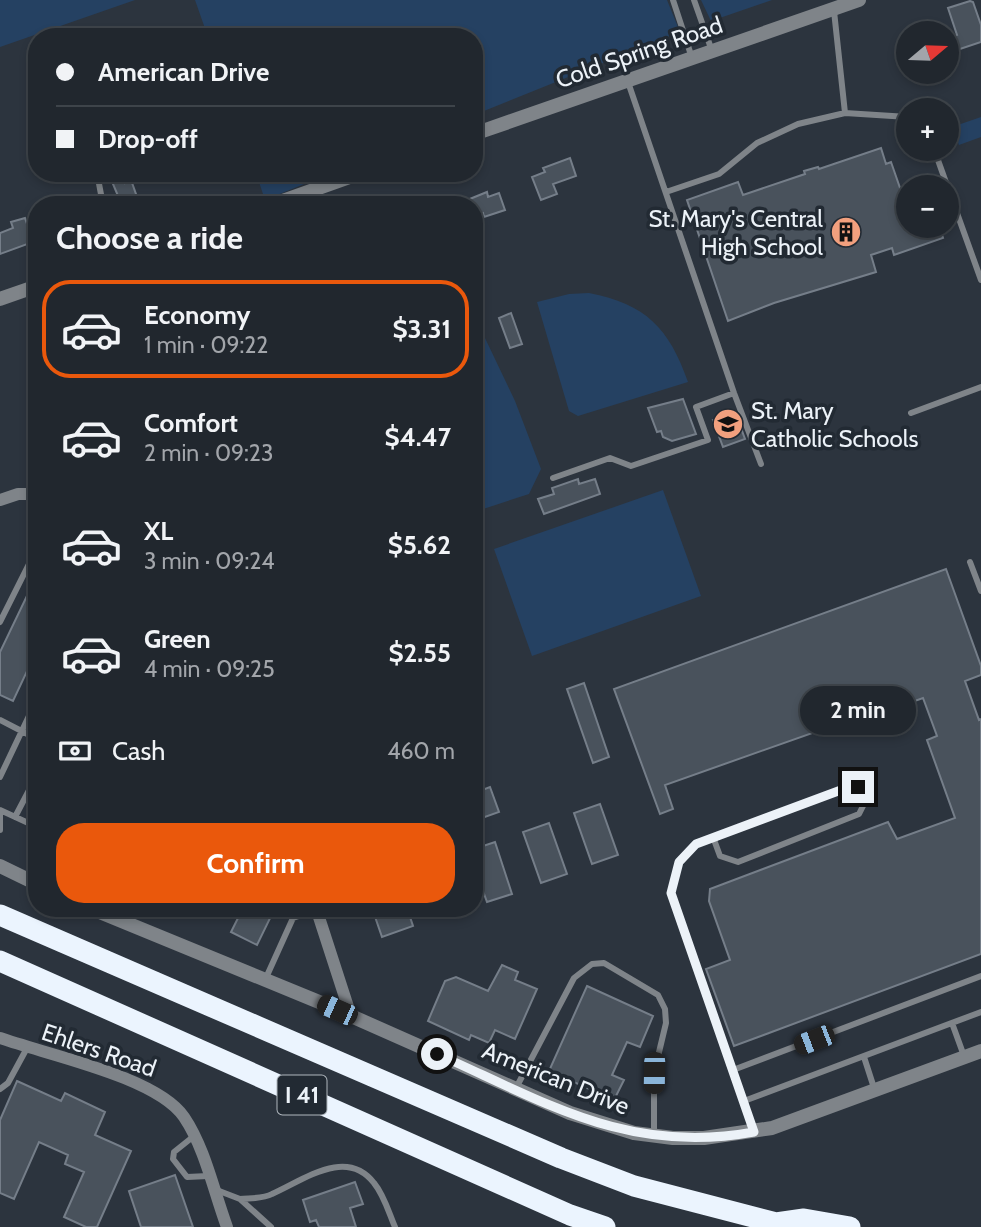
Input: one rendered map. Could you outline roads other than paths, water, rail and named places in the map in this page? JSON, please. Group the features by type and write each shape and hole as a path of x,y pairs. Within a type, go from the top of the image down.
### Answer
{"highway":[{"name":"I 41","path":"0,915 561,1158 634,1186 780,1225"},
{"name":"I 41","path":"0,961 570,1215 605,1227"},
{"path":"780,1225 804,1219 850,1227"}],"street":[{"name":"Cold Spring Road","path":"483,131 859,0"},
{"path":"296,196 336,182"},
{"path":"0,299 28,289"},
{"path":"0,500 28,494"},
{"path":"0,866 28,880"},
{"name":"American Drive","path":"112,917 351,1016 515,1090 603,1125 654,1136 689,1138 754,1132 802,1118 981,1051"},
{"path":"319,917 351,1016"},
{"name":"Ehlers Road","path":"0,1038 152,1088 175,1106 194,1136 227,1227"}],"lane":[{"path":"673,0 692,58"},
{"path":"694,0 712,51"},
{"path":"834,9 845,113"},
{"path":"627,80 761,464"},
{"path":"666,192 719,173 757,143 799,124 845,113 896,115"},
{"path":"938,161 981,280"},
{"path":"911,413 981,387"},
{"path":"553,478 610,458 631,466 708,440 696,407 734,393"},
{"path":"970,562 981,591"},
{"path":"0,622 28,566"},
{"path":"0,777 28,718"},
{"path":"0,720 28,734"},
{"path":"713,837 720,856 738,862 859,814 864,804 858,787 849,787 713,837 696,844 679,862 671,893 754,1132"},
{"path":"15,817 28,792"},
{"path":"0,830 0,810 28,823"},
{"path":"265,980 296,917"},
{"path":"515,1090 573,978 592,964 604,963 658,995 664,1009 666,1023 654,1073 654,1136"},
{"path":"733,1070 981,976"},
{"path":"744,1101 981,1013"},
{"path":"952,1023 964,1058"},
{"path":"0,1089 8,1083 27,1048"},
{"path":"864,1057 875,1091"},
{"path":"194,1136 174,1152 173,1159 187,1177 211,1182 240,1199 271,1227"},
{"path":"240,1199 270,1196 295,1181 345,1165 360,1169 376,1184 395,1227"}],"place":[{"name":"St. Mary's Central High School","path":"846,232"},
{"name":"St. Mary Catholic Schools","path":"728,424"}]}
